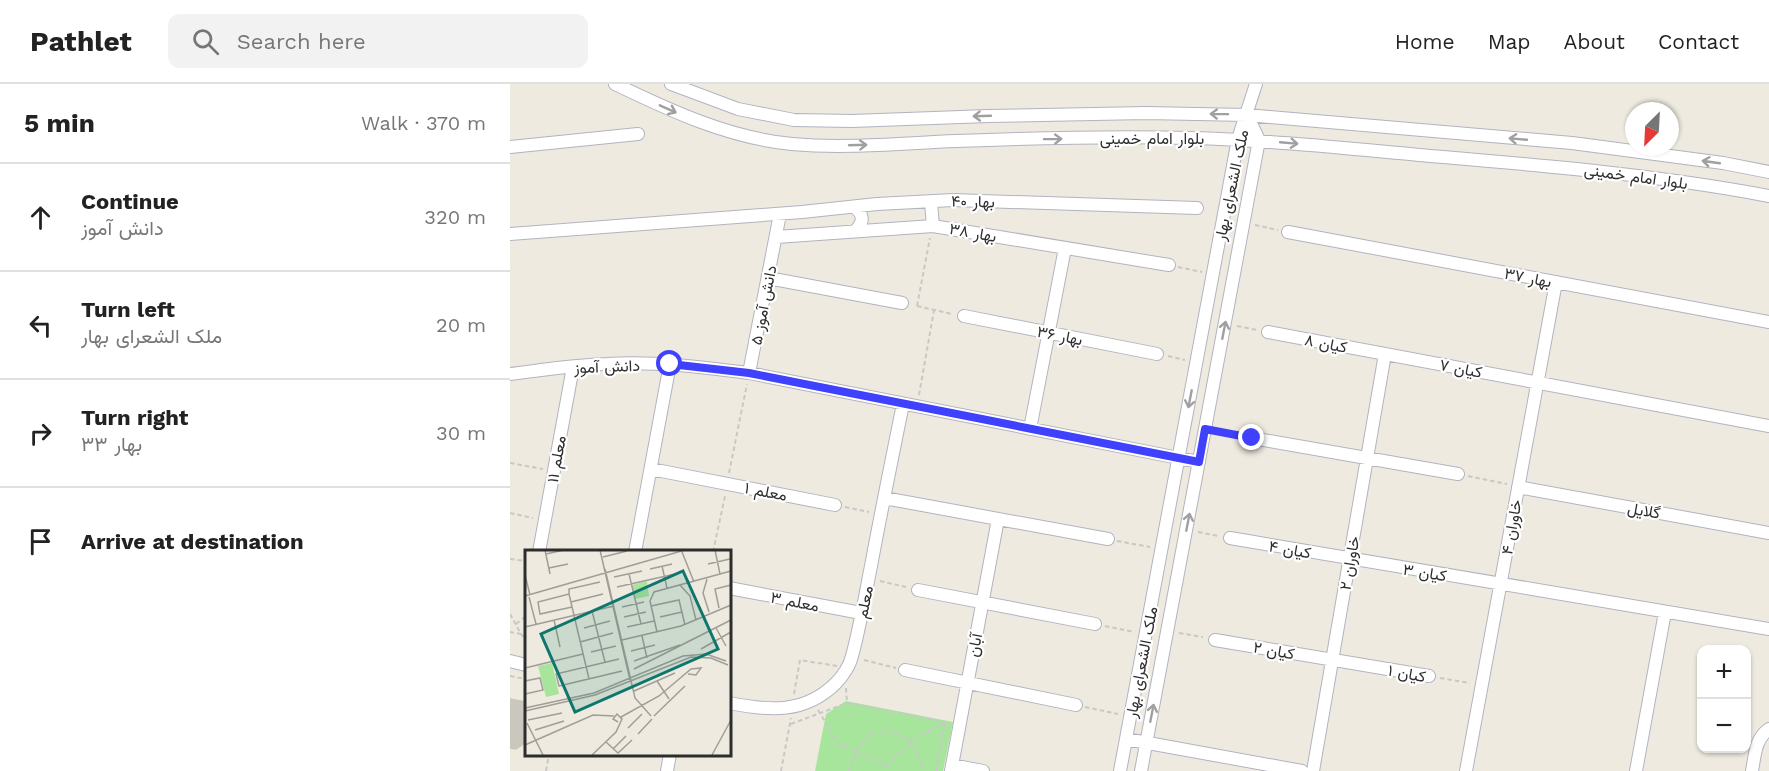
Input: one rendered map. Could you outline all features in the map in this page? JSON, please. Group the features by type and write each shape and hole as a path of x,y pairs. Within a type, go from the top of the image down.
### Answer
{"street":[{"name":"بلوار امام خمینی","path":"615,84 672,111 732,132 792,144 852,145 1146,137 1258,140 1569,167 1769,196"},
{"name":"بلوار امام خمینی","path":"671,84 738,109 794,120 852,121 1146,113 1247,115 1572,143 1723,163 1769,172"},
{"path":"1247,115 1256,84"},
{"name":"ملک الشعرای بهار","path":"1120,771 1238,139 1247,115"},
{"name":"ملک الشعرای بهار","path":"1141,771 1258,140 1247,115"},
{"path":"510,147 638,134"},
{"name":"بهار ۴۰","path":"510,234 953,200 1197,208"},
{"path":"931,202 933,226"},
{"path":"854,207 860,211 862,218 861,225 856,230"},
{"name":"دانش آموز ۵","path":"749,373 780,214"},
{"name":"بهار ۳۸","path":"776,237 933,226 1169,265"},
{"name":"بهار ۳۷","path":"1288,231 1769,322"},
{"path":"1030,429 1065,248"},
{"path":"768,278 902,303"},
{"name":"خاوران ۴","path":"1466,771 1556,282"},
{"name":"بهار ۳۶","path":"964,316 1157,354"},
{"name":"کیان ۸","path":"1268,332 1385,354"},
{"name":"کیان ۷","path":"1385,354 1769,426"},
{"name":"خاوران ۲","path":"1313,771 1385,354"},
{"name":"دانش آموز","path":"510,374 608,364 670,364 749,373 1199,462"},
{"path":"635,550 670,364"},
{"name":"معلم ۱۱","path":"539,550 573,367"},
{"name":"معلم","path":"847,667 861,614 903,404"},
{"path":"1252,438 1458,474"},
{"name":"معلم ۱","path":"651,469 835,505"},
{"name":"گلایل","path":"1518,487 1769,534"},
{"path":"884,498 1108,540"},
{"name":"آبان","path":"951,768 998,519"},
{"name":"کیان ۴","path":"1230,538 1349,559"},
{"name":"کیان ۳","path":"1349,559 1769,629"},
{"name":"معلم ۳","path":"730,588 861,614"},
{"path":"918,590 1095,624"},
{"path":"1636,771 1665,612"},
{"name":"کیان ۲","path":"1215,640 1332,660"},
{"name":"کیان ۱","path":"1332,660 1429,676"},
{"path":"510,661 525,664"},
{"path":"730,703 761,710 792,708 823,695 838,682 847,667"},
{"path":"905,669 1076,705"},
{"path":"1752,771 1757,744 1763,733 1769,729"},
{"path":"1126,739 1302,771"},
{"path":"667,771 670,756"},
{"path":"951,768 983,771"}],"path":[{"path":"1243,223 1288,231"},
{"path":"916,306 933,226"},
{"path":"1169,265 1214,274"},
{"path":"902,303 964,316"},
{"path":"917,406 934,310"},
{"path":"1225,324 1268,332"},
{"path":"1157,354 1197,362"},
{"path":"713,550 749,373"},
{"path":"1205,429 1252,438"},
{"path":"510,463 554,471"},
{"path":"1458,474 1518,487"},
{"path":"835,505 881,514"},
{"path":"510,513 545,520"},
{"path":"1186,529 1230,538"},
{"path":"1108,540 1162,549"},
{"path":"510,559 525,561"},
{"path":"868,579 918,590"},
{"path":"510,614 525,639"},
{"path":"516,624 525,617"},
{"path":"1095,624 1146,635"},
{"path":"1168,630 1215,640"},
{"path":"510,632 521,634"},
{"path":"781,771 800,660 847,667 905,669"},
{"path":"847,667 847,703"},
{"path":"510,676 525,680"},
{"name":"کیان ۱","path":"1429,676 1482,685"},
{"path":"812,700 838,743 886,765"},
{"path":"789,724 847,703 959,725"},
{"path":"1076,705 1130,717"},
{"path":"886,765 912,741 945,722"},
{"path":"936,771 945,722"},
{"path":"849,771 856,751 868,735 890,731 912,741 924,771"},
{"path":"546,771 549,756"},
{"path":"886,765 887,771"}],"green space":[{"path":"846,701 953,722 943,771 815,771 826,714"}],"building":[{"path":"510,699 525,702 525,743 516,749 510,748"}],"route":[{"path":"670,364 749,373 1199,462 1205,429 1252,438"}]}
